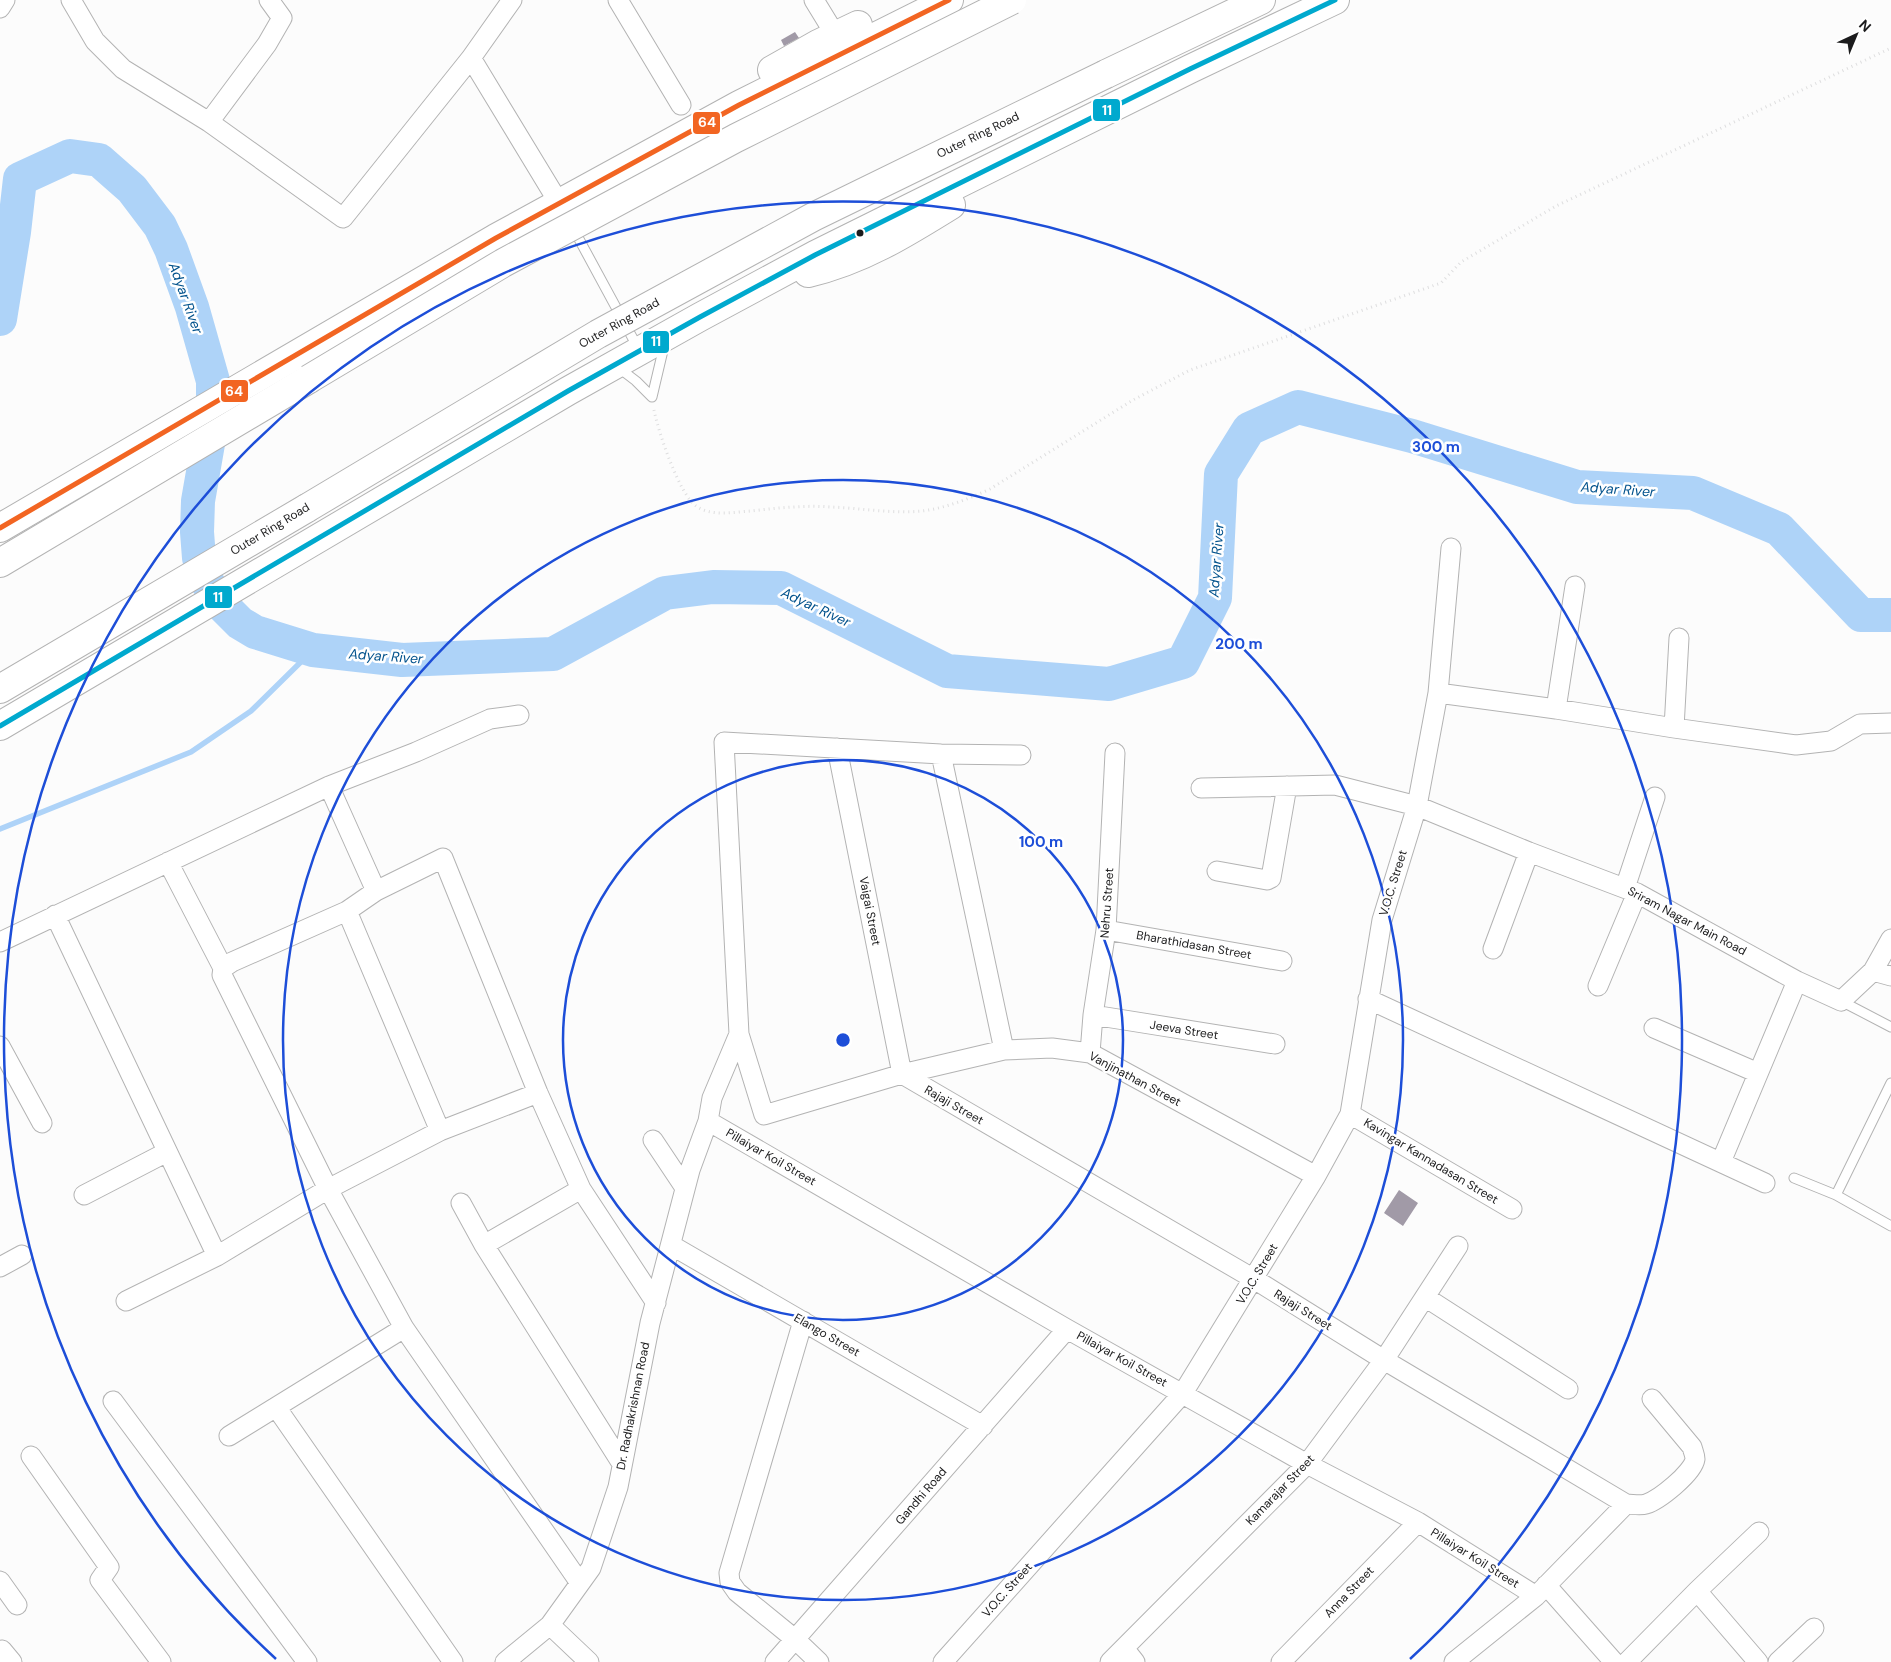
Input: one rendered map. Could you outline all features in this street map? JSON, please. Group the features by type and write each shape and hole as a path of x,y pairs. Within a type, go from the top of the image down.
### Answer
{"main road":[{"path":"0,563 511,259 736,138 1012,0"},
{"name":"Outer Ring Road","path":"0,688 235,551 590,339 813,217 1253,4 1283,0"},
{"path":"0,726 664,337 815,255 1190,69 1335,0"},
{"path":"690,133 743,90 781,64 854,27 888,15 944,3"},
{"path":"0,528 442,269 564,212 690,133 740,105 944,3"}],"street":[{"path":"0,8 5,0"},
{"path":"71,0 95,41 123,69 209,122 343,218 471,58 512,0"},
{"path":"209,122 267,44 282,18 269,0"},
{"path":"618,0 681,105"},
{"path":"814,0 836,36"},
{"path":"471,58 564,212"},
{"name":"V.O.C. Street","path":"943,1662 1183,1393 1316,1176 1350,1114 1382,920 1417,806 1438,693 1451,548"},
{"path":"1556,708 1575,586"},
{"path":"1674,728 1679,638"},
{"path":"1438,693 1556,708 1674,728 1796,745 1831,741 1860,724 1891,723"},
{"path":"0,942 330,786 416,752 490,719 519,715"},
{"path":"739,1034 724,742 941,754 1021,755"},
{"name":"Vaigai Street","path":"838,748 902,1074"},
{"name":"Nehru Street","path":"1090,1053 1093,1015 1106,930 1115,753"},
{"path":"941,754 1004,1050"},
{"name":"Sriram Nagar Main Road","path":"1201,788 1335,785 1417,806 1529,852 1631,890 1797,981 1841,1001"},
{"path":"330,786 376,891"},
{"path":"1217,871 1267,880 1270,878 1287,786"},
{"path":"1598,986 1631,890 1655,797"},
{"path":"1493,949 1529,852"},
{"path":"223,968 232,962 347,911 376,891 442,858 538,1093 581,1190 656,1303"},
{"path":"168,862 223,968 222,975 328,1189 404,1328 580,1583"},
{"path":"347,911 440,1131"},
{"path":"55,915 217,1256"},
{"name":"Bharathidasan Street","path":"1106,930 1282,961"},
{"path":"1841,1001 1872,971 1891,939"},
{"path":"1872,971 1891,976"},
{"path":"1721,1162 1797,981"},
{"path":"1368,1000 1765,1183"},
{"name":"Jeeva Street","path":"1093,1015 1275,1044"},
{"path":"1654,1028 1758,1073"},
{"name":"Vanjinathan Street","path":"739,1034 764,1115 902,1074 1004,1050 1052,1048 1090,1053 1316,1176"},
{"name":"Dr. Radhakrishnan Road","path":"505,1662 550,1625 591,1568 618,1487 650,1323 685,1188 708,1120 712,1098 739,1034"},
{"path":"0,1046 42,1123"},
{"name":"Rajaji Street","path":"902,1074 1254,1279 1384,1360 1626,1504"},
{"path":"126,1301 217,1256 328,1189 440,1131 538,1093"},
{"name":"Kavingar Kannadasan Street","path":"1350,1114 1512,1209"},
{"name":"Pillaiyar Koil Street","path":"708,1120 1067,1329 1307,1464 1418,1522 1541,1591 1614,1662"},
{"path":"653,1140 685,1188"},
{"path":"84,1195 167,1152"},
{"path":"484,1245 581,1190"},
{"path":"461,1203 484,1245 622,1464"},
{"name":"Elango Street","path":"671,1245 983,1426"},
{"name":"Kamarajar Street","path":"1110,1662 1130,1655 1307,1464 1384,1360 1458,1246"},
{"path":"0,1267 22,1255"},
{"path":"1425,1297 1568,1389"},
{"path":"803,1321 729,1573 730,1582 737,1592 796,1640 819,1662"},
{"path":"229,1436 404,1328"},
{"name":"Gandhi Road","path":"775,1662 1067,1329"},
{"path":"1454,1662 1541,1591 1626,1504 1644,1505 1658,1499 1693,1465 1695,1457 1692,1447 1652,1398"},
{"path":"113,1401 307,1662"},
{"path":"276,1406 453,1662"},
{"path":"31,1456 109,1567 100,1580 161,1662"},
{"name":"Anna Street","path":"1281,1662 1418,1522"},
{"path":"1627,1662 1759,1532"},
{"path":"0,1581 17,1605"},
{"path":"1697,1591 1758,1662"},
{"path":"550,1625 589,1662"},
{"path":"1778,1662 1814,1628"}],"lane":[{"path":"564,212 640,351"},
{"path":"652,397 664,348 664,337"},
{"path":"614,365 631,376 652,397"},
{"path":"1841,1001 1891,1027"},
{"path":"1836,1195 1891,1082"},
{"path":"1794,1178 1836,1195 1891,1226"}],"path":[{"path":"652,397 654,414 680,483 688,498 696,506 706,511 717,513 740,512 794,506 920,511 939,508 966,500 990,489 1133,400 1190,370 1441,283 1461,262 1556,206 1891,48"}],"building":[{"path":"795,32 799,38 784,46 781,40"},
{"path":"1399,1190 1418,1203 1403,1226 1384,1213"}],"waterway":[{"name":"Adyar River","path":"0,319 14,232 20,179 70,156 99,160 132,189 160,226 171,249 192,307 213,381 213,415 198,501 197,532 199,558 207,582 223,606 240,623 255,632 313,650 402,660 553,654 665,593 713,587 781,588 947,671 1109,684 1183,662 1215,598 1221,474 1249,429 1298,407 1412,436 1577,487 1693,493 1779,529 1861,615 1891,615"},
{"path":"0,829 191,752 251,711 313,650"}],"transit line":[{"name":"64","path":"0,528 496,238 739,105 949,0"},
{"name":"11","path":"0,726 568,391 700,317 815,255 1190,69 1335,0"}]}
